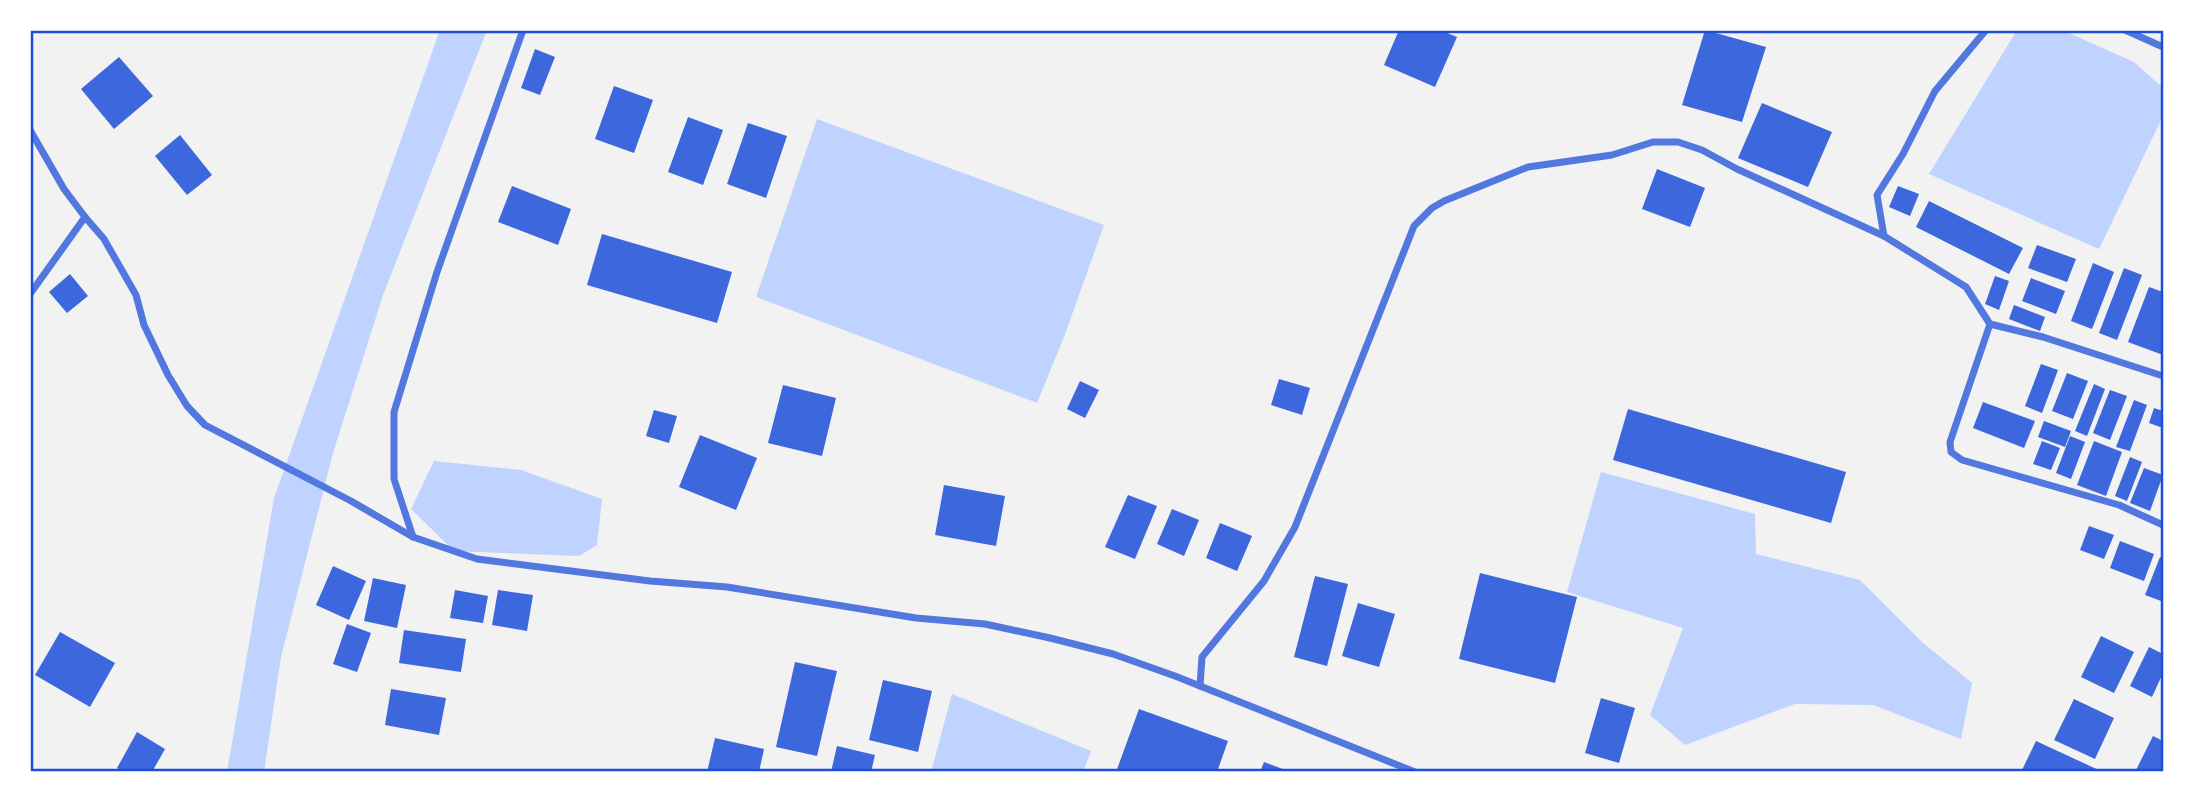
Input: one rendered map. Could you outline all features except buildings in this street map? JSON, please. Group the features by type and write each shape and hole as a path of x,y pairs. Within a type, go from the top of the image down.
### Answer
{"street":[{"path":"413,537 392,466 394,412 437,271 523,30"},
{"path":"1884,236 1877,195 1903,154 1936,91 1986,30"},
{"path":"2125,30 2163,47"},
{"path":"30,130 64,189 104,239 136,295 144,326 187,406 205,425 351,501 413,537 477,559 650,581 727,587 916,618 985,624 1113,654 1415,772"},
{"path":"1200,686 1202,657 1264,581 1296,527 1414,226 1432,208 1528,167 1612,155 1653,142 1678,142 1702,150 1737,169 1884,236 1966,287 1990,324 2043,337 2163,376"},
{"path":"30,294 85,217"},
{"path":"1990,324 1950,442 1951,452 1962,460 2119,505 2163,525"}],"water":[{"path":"440,30 487,30 383,295 333,453 281,657 264,772 227,772 274,498"},
{"path":"2017,30 2062,30 2134,62 2163,88 2163,116 2099,249 1929,174"},
{"path":"817,119 1104,225 1037,403 756,297"},
{"path":"434,461 521,470 602,499 597,545 579,556 454,551 411,509"},
{"path":"1601,472 1755,514 1756,554 1860,580 1922,642 1972,683 1961,739 1873,705 1795,704 1685,745 1650,715 1683,628 1567,592"},
{"path":"952,694 1091,751 1083,772 931,772"}]}
